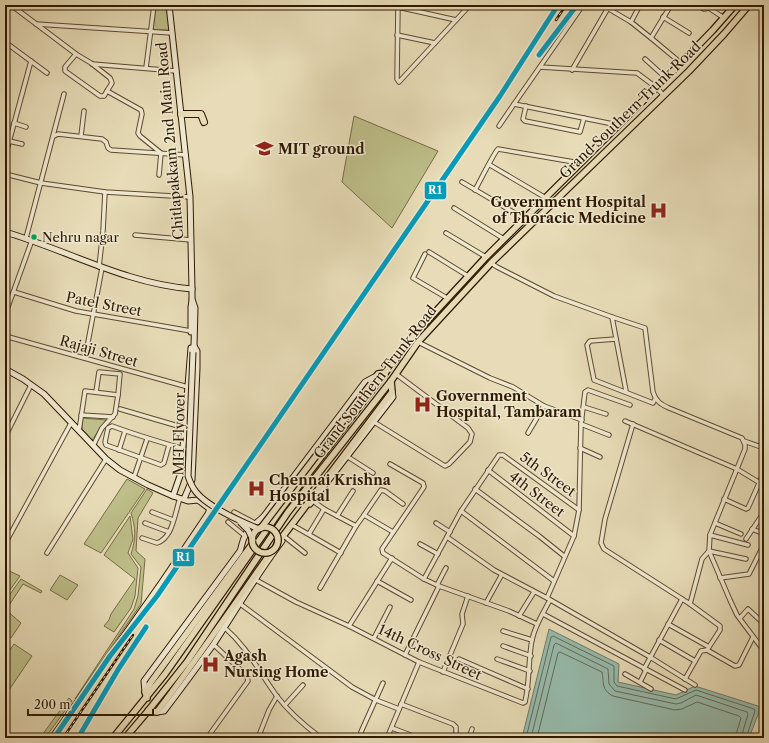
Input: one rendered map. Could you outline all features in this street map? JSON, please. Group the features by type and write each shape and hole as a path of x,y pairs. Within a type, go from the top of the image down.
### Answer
{"highway":[{"path":"181,114 201,114 204,122"}],"main road":[{"name":"Grand Southern Trunk Road","path":"113,738 165,674 296,490 414,335 486,257 681,64 735,5"},
{"name":"Grand Southern Trunk Road","path":"126,738 187,662 288,512 391,381 418,342 491,263 664,96 724,34 749,5"},
{"path":"147,698 145,692 151,682 253,542 254,534 260,529 378,374 385,373"},
{"path":"148,712 157,712 197,658 277,544 390,393 391,381"},
{"path":"288,484 296,490"},
{"path":"260,529 269,528 275,533 278,540 277,544"},
{"path":"253,542 257,550 260,552 264,553 272,551"}],"street":[{"path":"12,5 35,24 91,64 111,80 112,83 104,96 100,96 65,71 65,67 76,54"},
{"path":"146,68 154,5"},
{"name":"Chitlapakkam 2nd Main Road","path":"169,5 190,197 192,299"},
{"path":"456,20 398,6 397,79 399,82 470,5"},
{"path":"499,126 583,5"},
{"path":"602,5 631,22 681,64"},
{"path":"631,22 640,5"},
{"path":"651,38 670,5"},
{"path":"697,5 704,9 709,8 724,18"},
{"path":"572,70 608,8"},
{"path":"663,17 689,33"},
{"path":"35,24 172,33"},
{"path":"397,35 435,43"},
{"path":"5,42 47,73"},
{"path":"645,59 666,78"},
{"path":"5,158 31,61"},
{"path":"91,64 176,71"},
{"path":"540,67 572,70 632,72 641,75 664,96"},
{"path":"107,91 141,110 142,114 138,133 161,153"},
{"path":"26,238 54,137 64,94"},
{"path":"514,104 619,126"},
{"path":"526,106 523,118 525,121 580,132 584,118"},
{"path":"81,136 84,111"},
{"path":"14,123 26,127"},
{"path":"54,137 58,134 102,139 111,150 186,155"},
{"path":"9,141 22,144"},
{"path":"475,190 498,149 581,163"},
{"path":"159,175 161,153"},
{"path":"490,165 546,198"},
{"path":"5,174 41,183 105,192 190,197"},
{"path":"462,182 525,219"},
{"path":"86,358 101,267 105,192"},
{"path":"454,208 504,239"},
{"path":"5,232 32,240 101,267 176,288 192,289"},
{"path":"446,233 486,257"},
{"path":"135,235 191,240"},
{"path":"5,315 32,240"},
{"path":"447,298 412,278 427,253 468,276"},
{"path":"491,263 497,268 554,296 645,328 653,392 656,399 662,405 742,438 744,441 764,448"},
{"name":"Patel Street","path":"14,292 94,315 191,331"},
{"path":"142,538 159,543 169,532 192,480 197,352 193,348 191,331 190,307 192,299"},
{"path":"173,496 179,482 184,449 190,352 193,348 195,308 192,299"},
{"path":"612,317 626,392"},
{"name":"Rajaji Street","path":"5,336 188,387"},
{"path":"616,339 588,343 587,345 592,377 596,381 653,403 656,399"},
{"path":"418,342 490,378 513,387 544,406 609,435"},
{"name":"MIT Flyover","path":"193,348 188,476 191,485 202,499 237,519 260,529"},
{"path":"5,369 23,379 44,394 106,459 120,470 173,496 184,500 198,500 208,507 210,511 52,738"},
{"path":"93,446 102,428 115,414 119,373 98,372 96,392"},
{"path":"145,692 144,681 240,552 245,536 255,523 264,516 303,461 365,382 378,374"},
{"path":"374,422 445,466 449,464 470,442 472,432 468,428 396,374"},
{"path":"5,437 32,385"},
{"name":"14th Cross Street","path":"256,580 296,602 374,638 419,662 521,703 525,702 528,689 532,640 537,624 549,599 554,581 564,556 574,536 579,510 580,448 585,392 588,390 630,405"},
{"path":"79,431 85,391 118,395"},
{"path":"157,712 164,711 213,644 239,603 285,537 393,397 390,393"},
{"path":"528,433 544,406"},
{"path":"584,407 606,414"},
{"path":"120,409 185,428"},
{"path":"82,415 113,417"},
{"path":"625,421 737,469 762,483"},
{"path":"5,544 71,423"},
{"path":"633,424 605,519 601,543 604,548 690,604 720,626 720,630 708,649 701,651 685,679"},
{"path":"169,445 163,465 119,450 105,443 108,428 112,426 147,439 184,449"},
{"path":"119,450 125,431"},
{"path":"134,477 147,439"},
{"path":"744,441 745,449 710,535 709,551 730,600 740,618 764,651"},
{"path":"580,448 600,456"},
{"name":"5th Street","path":"488,470 499,455 504,455 579,510"},
{"path":"348,457 373,473"},
{"path":"47,553 106,459"},
{"path":"390,464 424,485 424,487 393,532 382,551 424,579 537,624"},
{"path":"424,579 460,511 488,470"},
{"name":"4th Street","path":"488,470 574,536"},
{"path":"724,499 746,509 748,508 762,483 764,472"},
{"path":"475,489 564,556"},
{"path":"320,588 356,526 381,490 385,491 403,504"},
{"path":"337,516 353,491"},
{"path":"313,501 324,510 356,526"},
{"path":"310,534 324,510"},
{"path":"460,511 554,581"},
{"path":"152,512 173,520"},
{"path":"234,512 255,523"},
{"path":"746,538 764,512"},
{"path":"364,515 393,532"},
{"name":"MIT Flyover","path":"237,519 248,530 253,542"},
{"path":"228,522 245,536"},
{"path":"145,523 169,532"},
{"path":"436,523 450,532"},
{"path":"715,523 741,534"},
{"path":"294,526 341,552"},
{"path":"752,529 764,534"},
{"path":"710,535 748,545"},
{"path":"285,537 305,553"},
{"path":"447,537 494,570 549,599 650,657 695,685"},
{"path":"420,544 438,554"},
{"path":"720,578 749,574 764,544"},
{"path":"690,604 702,559 709,551"},
{"path":"709,551 746,559"},
{"path":"349,626 392,558"},
{"path":"405,655 446,568"},
{"path":"486,603 501,576"},
{"path":"377,581 411,600"},
{"path":"519,616 534,592"},
{"path":"443,672 464,624 462,614 468,596"},
{"path":"640,682 650,657 682,599"},
{"path":"239,603 352,687 399,710"},
{"path":"374,638 390,607"},
{"path":"740,618 748,609 764,624"},
{"path":"543,614 685,690"},
{"path":"668,624 736,666 740,663 753,637"},
{"path":"224,627 238,639 248,652 277,696 306,727 321,738"},
{"path":"503,631 532,640"},
{"path":"659,640 695,661"},
{"path":"206,738 248,681 247,676 213,644"},
{"path":"503,646 531,656"},
{"path":"459,659 528,689"},
{"path":"497,659 530,671"},
{"path":"387,738 419,662"},
{"path":"625,674 651,689"},
{"path":"361,738 361,732 383,683"},
{"path":"285,705 303,685"},
{"path":"258,738 269,710 277,696"},
{"path":"401,704 453,724 456,728 457,737"},
{"path":"392,728 418,738"},
{"path":"469,738 472,729"}],"green space":[{"path":"156,5 168,5 170,30 153,30"},
{"path":"354,116 438,151 392,228 342,182"},
{"path":"82,418 106,420 92,440 82,429"},
{"path":"127,479 145,489 101,553 84,544"},
{"path":"147,489 153,493 138,518 136,551 145,559 141,604 75,699 134,609 138,596 141,567 131,554 135,534 131,513"},
{"path":"130,516 133,539 128,553 138,568 135,596 131,608 114,632 104,626 135,579 104,555"},
{"path":"5,569 20,576 10,590 7,589 8,575 5,575"},
{"path":"60,575 78,585 67,600 50,590"},
{"path":"21,579 42,591 41,593 23,584 6,610 21,623 11,638 5,634 5,601"},
{"path":"14,644 32,656 5,696 5,657"},
{"path":"69,698 72,701 45,738 40,738"}],"water":[{"path":"549,629 619,664 618,682 676,695 695,686 761,707 749,738 522,738"}],"railway":[{"path":"54,738 110,656 157,596 500,96 558,5"},
{"path":"556,20 566,5"},
{"path":"63,738 133,635"}],"transit line":[{"name":"R1","path":"54,738 110,656 157,596 500,96 558,5"},
{"name":"R1","path":"539,55 577,5"},
{"name":"R1","path":"78,738 119,668 146,627"}],"place":[{"name":"MIT ground","path":"265,149"},
{"name":"Government Hospital of Thoracic Medicine","path":"659,210"},
{"name":"Nehru nagar","path":"34,237"},
{"name":"Government Hospital, Tambaram","path":"423,404"},
{"name":"Chennai Krishna Hospital","path":"256,488"},
{"name":"Agash Nursing Home","path":"211,664"}]}
